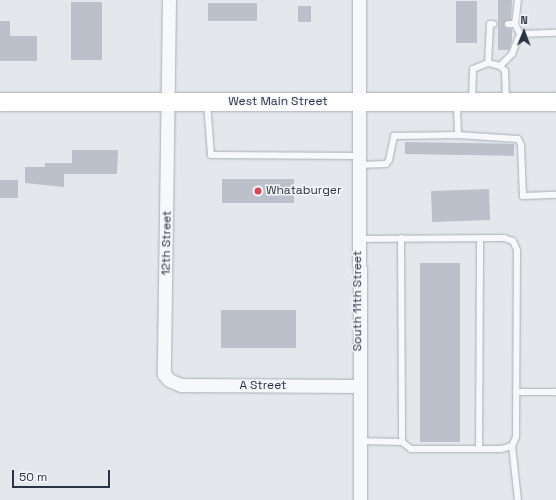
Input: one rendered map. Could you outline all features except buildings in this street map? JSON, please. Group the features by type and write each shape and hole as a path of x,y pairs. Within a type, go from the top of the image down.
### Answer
{"main road":[{"name":"West Main Street","path":"0,102 556,102"}],"street":[{"name":"12th Street","path":"169,380 164,374 170,103 170,0"},
{"name":"South 11th Street","path":"359,0 358,386 360,500"},
{"name":"A Street","path":"169,380 182,385 358,386"}],"lane":[{"path":"518,0 511,24 520,34 556,33"},
{"path":"488,63 490,24 493,24"},
{"path":"500,66 512,54 520,34"},
{"path":"458,135 464,102 473,69 488,63 500,66 505,71 506,102"},
{"path":"207,103 211,155 358,161 386,164 390,160 394,136 458,135 518,139 521,145 523,196 556,195"},
{"path":"401,238 402,442"},
{"path":"479,449 480,238"},
{"path":"358,239 504,238 513,242 517,250 516,437 512,446 518,500"},
{"path":"516,392 556,392"},
{"path":"359,441 402,442 411,449 501,449 512,446"}],"place":[{"name":"Whataburger","path":"258,191"}]}
